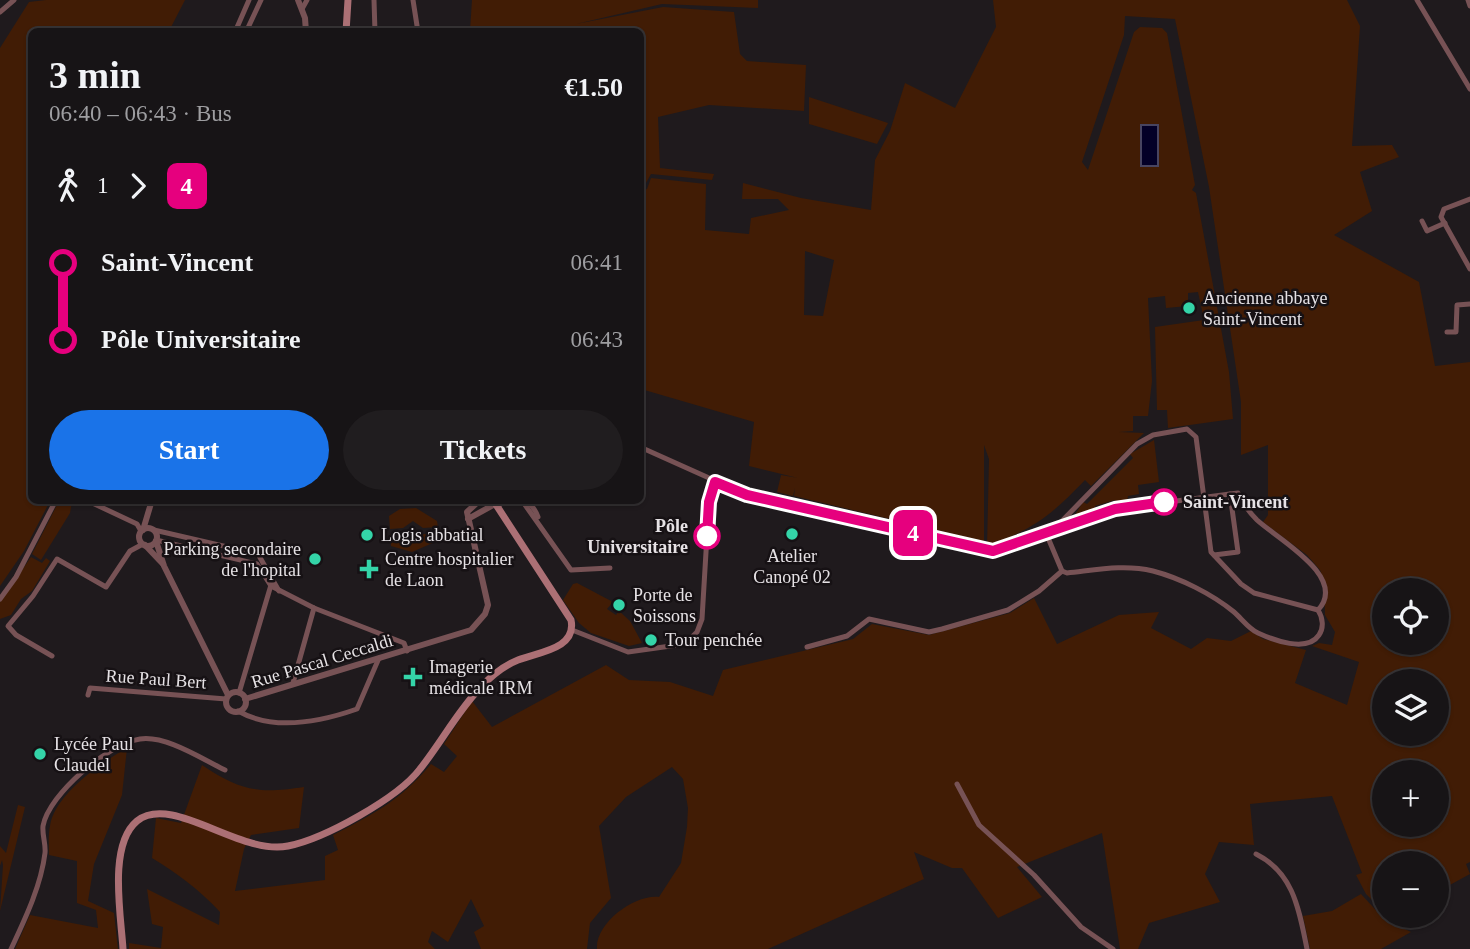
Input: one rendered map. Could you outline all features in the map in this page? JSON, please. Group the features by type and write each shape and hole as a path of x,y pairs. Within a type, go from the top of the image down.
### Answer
{"main road":[{"path":"346,28 348,0"},
{"path":"123,949 119,858 123,840 137,821 160,812 192,820 247,844 267,847 287,846 308,840 394,795 419,771 478,689 496,672 516,660 560,646 572,630 562,606 495,504"}],"street":[{"path":"0,12 14,0"},
{"path":"237,28 249,0"},
{"path":"248,28 261,0"},
{"path":"298,0 305,28"},
{"path":"302,9 307,0"},
{"path":"374,0 375,28"},
{"path":"413,0 417,28"},
{"path":"1418,0 1467,78 1470,89"},
{"path":"1468,0 1470,6"},
{"path":"1470,199 1444,209 1441,217 1470,269"},
{"path":"1422,221 1427,231 1444,223"},
{"path":"1447,332 1456,332 1457,305 1470,304"},
{"path":"1059,529 1060,523 1137,444 1153,435 1187,429 1196,437 1209,547 1214,555 1241,584 1254,593 1318,610"},
{"path":"644,449 747,495 985,550 999,550 1046,533 1115,509 1238,493 1245,508 1258,521 1310,561 1319,574 1324,596 1318,610 1322,623 1321,633 1315,640 1297,645 1256,632 1233,611 1213,598 1154,572 1118,567 1067,573 1062,571 1046,533"},
{"path":"572,630 628,652 679,646 694,637 700,626 709,502 715,482"},
{"path":"1214,555 1238,552 1230,494"},
{"path":"0,599 29,555 54,504"},
{"path":"94,504 137,524 142,531"},
{"path":"150,504 139,537 164,566"},
{"path":"475,504 468,509 468,519 495,504"},
{"path":"528,504 534,506 538,520 571,570 610,568"},
{"path":"149,508 164,566 227,697 228,708 251,719 278,724 339,715 356,709 379,658"},
{"name":"Rue Pascal Ceccaldi","path":"245,699 471,630 485,614 488,605 468,519"},
{"path":"142,531 153,530 258,554 279,591"},
{"path":"52,656 16,635 8,626 33,596 57,559 106,587 130,551 156,540 257,564 271,586 279,591 314,608 404,642 407,650"},
{"path":"207,552 209,542"},
{"path":"807,647 848,636 869,619 929,632 1008,610 1039,592 1062,571"},
{"path":"239,693 274,580"},
{"path":"293,683 314,608"},
{"name":"Rue Paul Bert","path":"88,695 90,688 227,697"},
{"path":"227,697 239,693"},
{"path":"237,711 243,708 245,699 239,693"},
{"path":"11,949 29,911 45,852 43,825 58,797 89,766 141,738 164,742 225,770"},
{"path":"957,784 979,825 1034,875 1081,928 1113,949"},
{"path":"1256,854 1283,874 1296,898 1307,949"}],"shaded area":[{"path":"185,0 171,28 28,28 28,504 48,504 24,551 0,586 0,48 29,2"},
{"path":"472,0 758,0 758,8 662,4 576,24 663,7 734,12 740,54 747,61 806,65 804,111 709,105 658,117 660,168 714,174 712,180 651,174 644,186 644,28 470,28"},
{"path":"993,0 1347,0 1360,26 1352,146 1392,145 1399,157 1360,172 1372,211 1334,235 1419,282 1435,366 1470,362 1470,862 1466,864 1470,874 1449,885 1449,851 1372,851 1372,900 1356,875 1362,873 1332,796 1250,804 1254,845 1219,842 1205,874 1220,902 1149,923 1138,949 1120,949 1102,833 1017,867 1042,897 998,918 962,868 952,868 914,852 924,879 768,949 597,949 602,929 609,920 628,905 649,897 659,897 681,863 688,808 683,779 672,767 626,797 599,826 611,898 590,923 587,949 481,949 474,932 484,926 471,899 448,942 432,931 428,942 435,949 129,949 129,943 161,948 163,927 152,924 147,889 219,925 220,912 212,904 188,882 152,858 156,818 181,823 202,765 228,780 250,788 274,790 304,787 299,828 251,835 244,849 235,891 325,880 325,856 338,850 333,835 386,805 420,777 431,764 444,772 457,756 444,744 472,701 492,727 606,665 629,680 670,682 713,696 723,670 853,639 872,624 929,635 1010,613 1034,598 1057,644 1119,615 1159,612 1151,628 1191,649 1207,638 1231,641 1251,631 1263,639 1306,650 1295,683 1347,705 1359,662 1312,646 1319,643 1332,645 1335,632 1325,615 1324,581 1320,570 1307,555 1263,522 1268,515 1268,445 1241,455 1241,402 1209,187 1175,19 1125,16 1124,35 1082,162 1088,170 1134,32 1140,27 1162,28 1167,33 1195,185 1192,190 1196,193 1229,372 1233,419 1168,428 1167,410 1157,410 1155,327 1204,320 1198,292 1188,293 1188,306 1166,308 1165,296 1148,298 1152,381 1148,416 1133,416 1133,431 1119,432 1144,433 1091,486 1085,480 1049,514 1006,539 1008,545 987,548 989,459 984,445 984,541 794,496 795,488 793,496 777,492 781,475 798,478 749,466 754,422 644,390 644,190 647,189 651,178 706,184 705,230 749,234 751,218 789,210 778,199 742,199 743,183 801,198 871,210 875,160 890,131 905,83 955,108 996,27","holes":["805,251 834,260 823,316 804,315"]},
{"path":"809,97 888,123 877,144 809,124"},
{"path":"1154,440 1159,482 1138,485 1139,494 1128,496 1127,502 1116,504 1115,500 1095,506 1097,512 1073,518 1083,502 1087,504 1133,458 1130,454"},
{"path":"57,504 72,504 70,513 41,560 32,554"},
{"path":"416,508 437,521 438,527 423,528 413,521 403,528 390,529 389,516 400,509"},
{"path":"390,534 403,534 413,541 423,534 438,534 435,542 412,552 391,546"},
{"path":"31,557 42,563 46,558 50,561 32,591 21,599 11,615 0,619 0,602"},
{"path":"577,583 613,602 607,609 616,615 619,611 630,621 642,643 629,646 591,633 579,623 563,600 573,584"},
{"path":"127,748 122,795 94,864 88,901 114,913 118,949 15,949 30,915 98,928 96,910 77,903 77,861 49,855 49,830 53,814 70,791 93,771"},
{"path":"18,805 25,807 0,911 3,865 2,860 0,866 0,846 6,853"},
{"path":"1361,894 1372,906 1372,928 1403,928 1411,932 1381,949 1310,949 1303,916 1332,911"}],"water":[{"path":"1141,125 1158,125 1158,166 1141,166"}],"bus line":[{"name":"4","path":"707,536 709,502 715,482 747,495 993,551 1115,509 1164,502"}],"place":[{"name":"Ancienne abbaye Saint-Vincent","path":"1189,308"},
{"name":"Saint-Vincent","path":"1164,502"},
{"name":"Atelier Canopé 02","path":"792,534"},
{"name":"Logis abbatial","path":"367,535"},
{"name":"Pôle Universitaire","path":"707,536"},
{"name":"Parking secondaire de l'hopital","path":"315,559"},
{"name":"Centre hospitalier de Laon","path":"369,569"},
{"name":"Porte de Soissons","path":"619,605"},
{"name":"Tour penchée","path":"651,640"},
{"name":"Imagerie médicale IRM","path":"413,677"},
{"name":"Lycée Paul Claudel","path":"40,754"}]}
